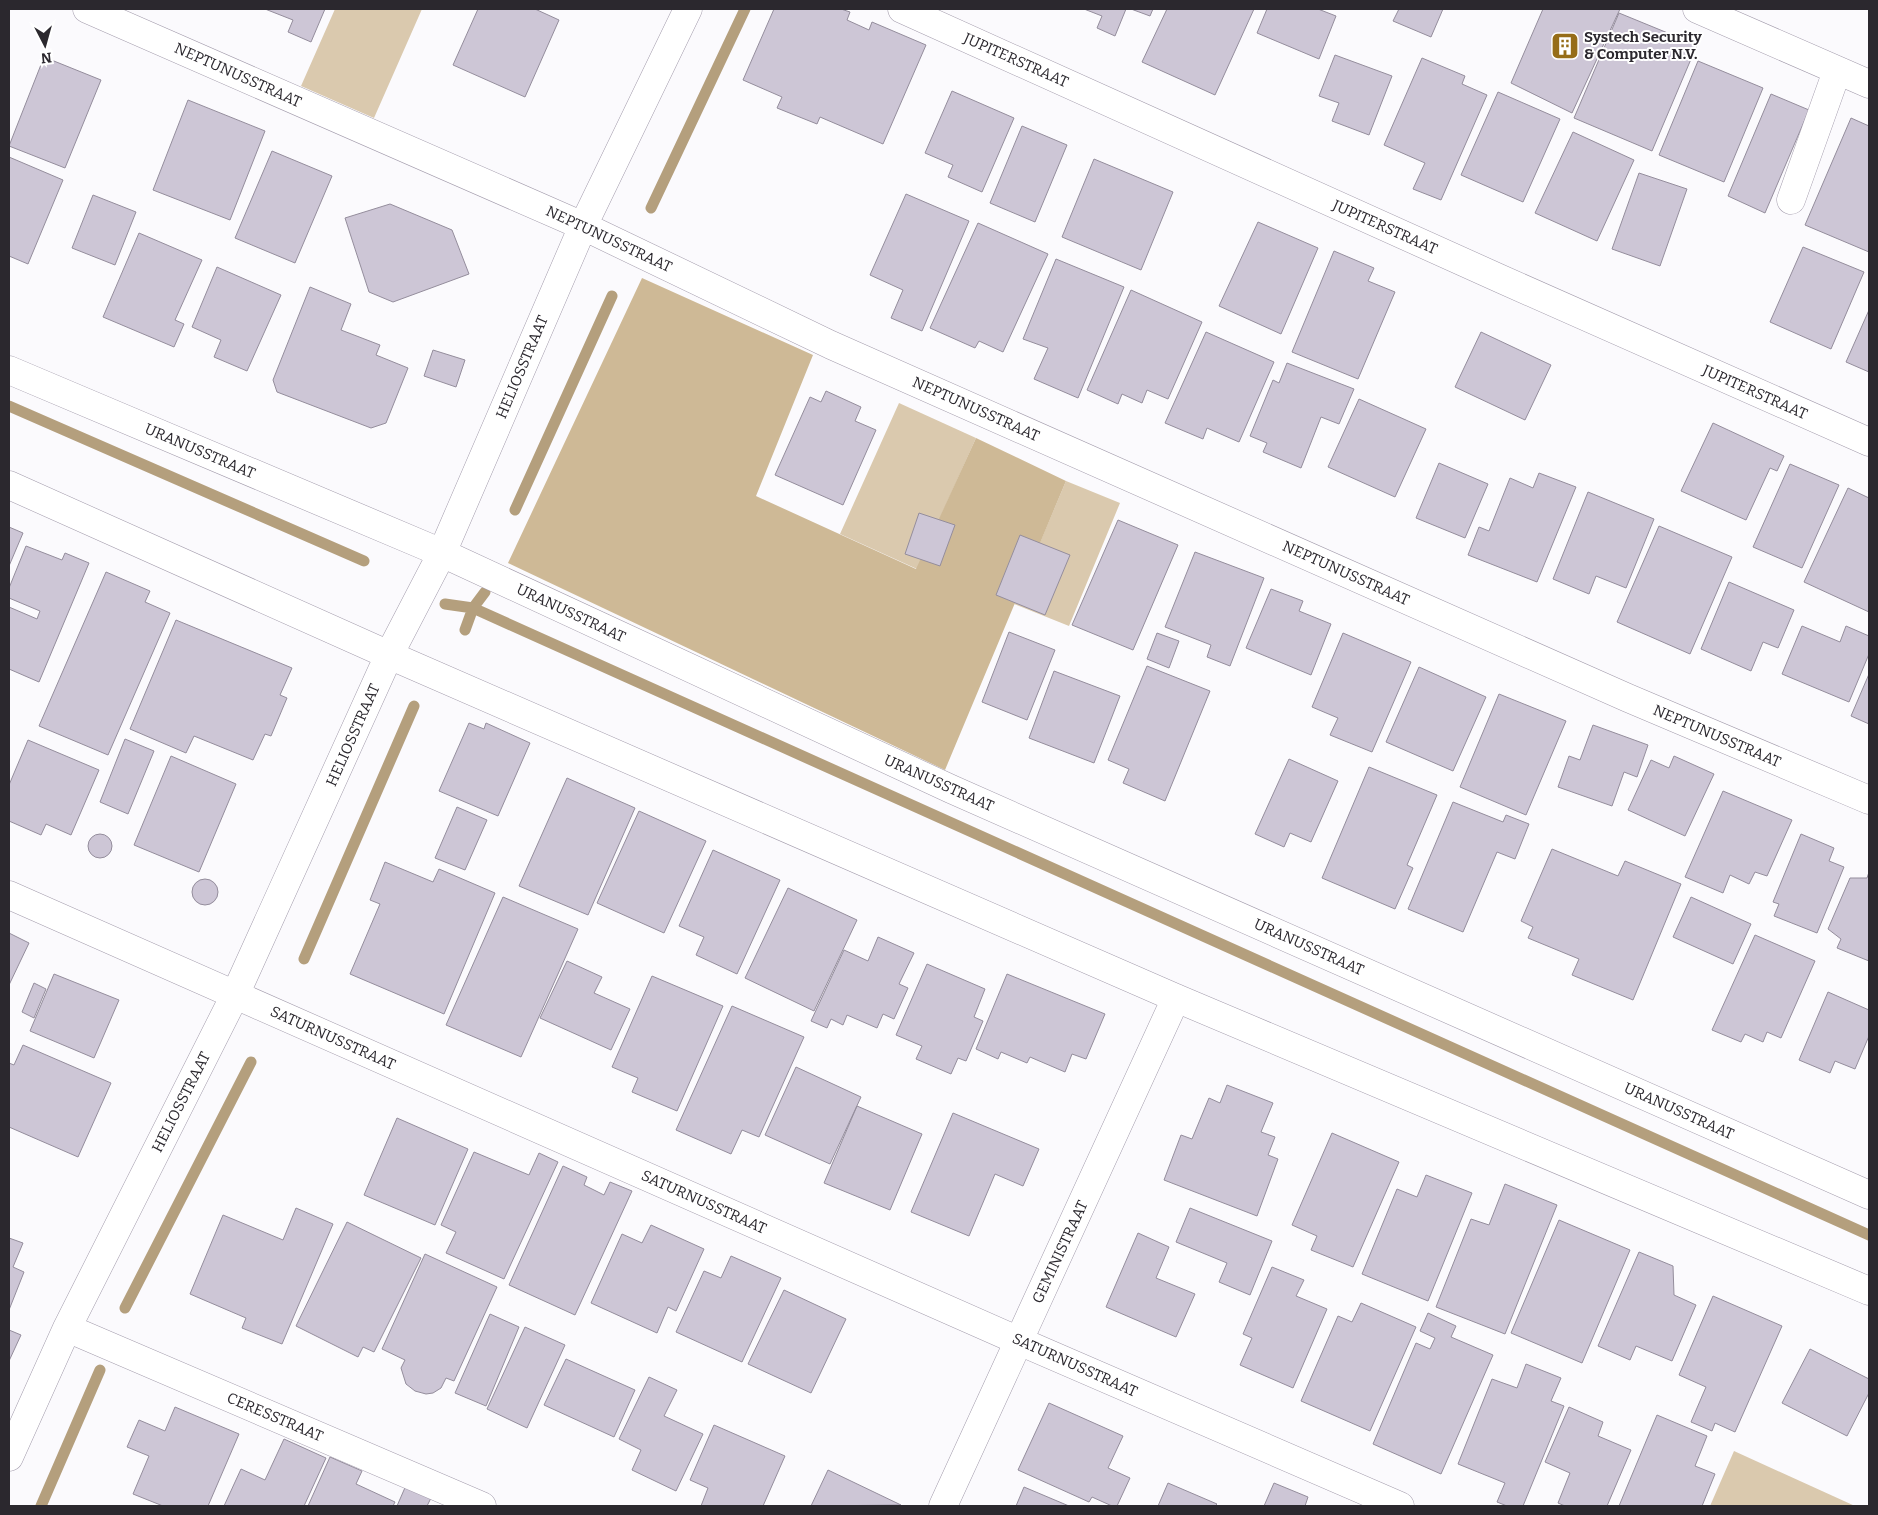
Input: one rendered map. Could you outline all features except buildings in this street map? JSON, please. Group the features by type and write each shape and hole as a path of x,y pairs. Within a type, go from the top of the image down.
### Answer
{"street":[{"name":"NEPTUNUSSTRAAT","path":"87,9 582,226 831,345 1628,698 1869,800"},
{"name":"HELIOSSTRAAT","path":"9,1457 67,1328 235,995 389,655 442,553 582,226 688,9"},
{"name":"JUPITERSTRAAT","path":"902,9 1492,275 1869,442"},
{"path":"1697,9 1869,84"},
{"path":"1791,200 1837,71"},
{"name":"URANUSSTRAAT","path":"9,370 442,553 952,789 1869,1195"},
{"path":"9,485 389,655 1176,998 1869,1291"},
{"name":"SATURNUSSTRAAT","path":"9,895 1019,1341 1400,1506"},
{"name":"GEMINISTRAAT","path":"943,1506 1176,998"},
{"name":"CERESSTRAAT","path":"67,1328 482,1506"}],"shaded area":[{"path":"335,9 422,9 374,118 301,86"},
{"path":"642,278 813,355 756,496 916,569 976,438 1066,481 945,770 508,563"},
{"path":"899,403 976,438 917,569 840,534"},
{"path":"1066,481 1120,503 1069,626 1014,604"},
{"path":"1734,1451 1855,1506 1710,1506"}],"waterway":[{"path":"651,208 745,9"},
{"path":"515,510 612,296"},
{"path":"9,406 364,561"},
{"path":"465,630 473,608 485,592"},
{"path":"445,604 473,608 1869,1235"},
{"path":"304,959 414,706"},
{"path":"125,1308 251,1062"},
{"path":"41,1506 100,1370"}],"place":[{"name":"Systech Security & Computer N.V.","path":"1565,46"}]}
